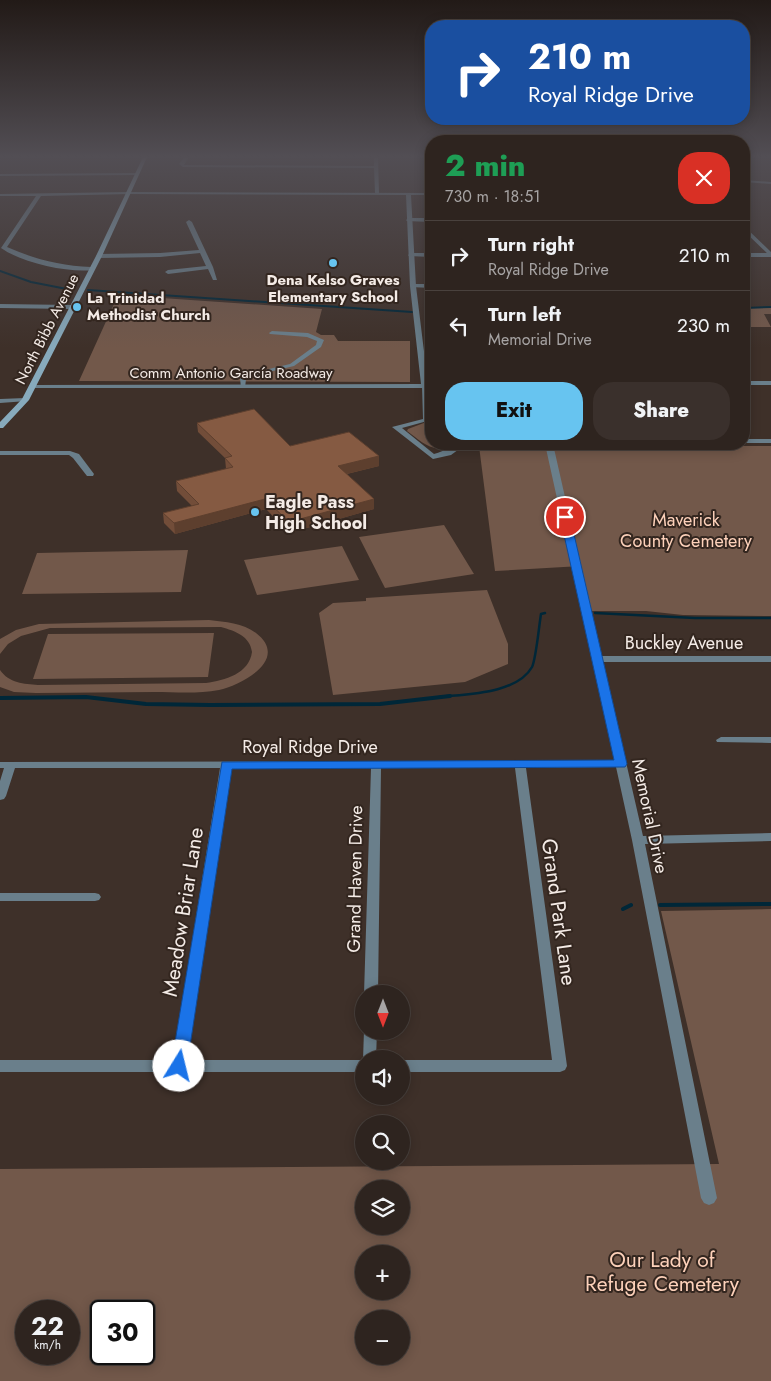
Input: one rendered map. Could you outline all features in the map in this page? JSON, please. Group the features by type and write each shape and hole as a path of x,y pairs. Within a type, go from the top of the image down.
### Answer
{"main road":[{"name":"North Bibb Avenue","path":"0,426 25,400 116,219"}],"street":[{"path":"23,219 4,248 68,269 91,269"},
{"path":"425,220 409,220 416,324 425,370"},
{"path":"189,222 215,279"},
{"path":"750,234 771,255"},
{"path":"99,256 202,252"},
{"path":"411,255 425,255"},
{"path":"750,255 771,255"},
{"path":"168,272 210,267"},
{"path":"413,286 425,286"},
{"path":"0,306 72,306"},
{"path":"242,386 243,378 246,376 292,365 319,346 320,340 308,335 272,333"},
{"path":"750,384 771,383"},
{"name":"Comm Antonio García Roadway","path":"32,387 425,386"},
{"path":"0,401 25,400"},
{"path":"425,420 396,427 433,457 453,450"},
{"path":"750,441 771,441"},
{"name":"Memorial Drive","path":"550,450 638,840 709,1198"},
{"path":"0,453 70,453 76,456 90,474"},
{"name":"Buckley Avenue","path":"597,659 771,659"},
{"path":"721,740 771,740"},
{"name":"Grand Haven Drive","path":"371,985 376,764"},
{"name":"Grand Park Lane","path":"410,1066 560,1066 520,764"},
{"name":"Royal Ridge Drive","path":"5,765 621,764"},
{"path":"0,796 5,765"},
{"name":"Meadow Briar Lane","path":"179,1066 226,765"},
{"path":"638,840 771,837"},
{"path":"0,897 95,897"},
{"path":"0,1066 355,1066"}],"green space":[{"path":"118,295 322,309 316,332 321,335 334,335 338,341 410,341 410,382 79,381"},
{"path":"750,308 771,308 771,314 764,314 771,327 750,327"},
{"path":"425,423 425,444 407,431"},
{"name":"Maverick County Cemetery","path":"750,446 771,446 771,616 683,615 646,611 591,611 581,566 495,571 480,450 750,450"},
{"path":"444,525 474,574 385,588 359,537"},
{"path":"342,546 359,580 257,595 244,560"},
{"path":"188,550 181,592 22,594 37,553"},
{"path":"487,590 508,644 508,664 465,682 333,695 319,613 333,603 366,601 366,598"},
{"path":"209,620 240,625 256,633 265,643 268,652 265,661 250,677 219,690 187,693 36,693 14,692 0,687 0,670 12,680 38,685 206,683 228,678 246,666 252,652 251,646 245,638 236,632 221,627 50,628 21,636 8,644 0,654 0,639 16,630 39,624"},
{"path":"214,633 208,677 33,679 48,634"},
{"name":"Our Lady of Refuge Cemetery","path":"771,909 771,1381 0,1381 0,1169 355,1167 355,1170 410,1170 410,1166 719,1164 661,911"}],"building":[{"name":"Eagle Pass High School","path":"254,409 290,446 349,432 379,456 338,466 374,499 289,522 265,499 174,523 163,513 199,504 176,481 233,467 225,458 232,456 197,423"}],"waterway":[{"path":"0,271 31,282 72,290"},
{"path":"88,290 412,312"},
{"path":"750,308 771,307"},
{"path":"439,697 503,688 525,676 532,667 541,614 545,613"},
{"path":"595,613 695,618 771,618"},
{"path":"0,698 86,697 146,704 210,705 380,704 450,696"},
{"path":"660,905 771,904"},
{"path":"623,909 631,905"}],"place":[{"name":"Dena Kelso Graves Elementary School","path":"333,263"},
{"name":"La Trinidad Methodist Church","path":"77,307"},
{"name":"Eagle Pass High School","path":"255,512"}],"route":[{"path":"179,1066 226,765 621,764 565,517"}]}
